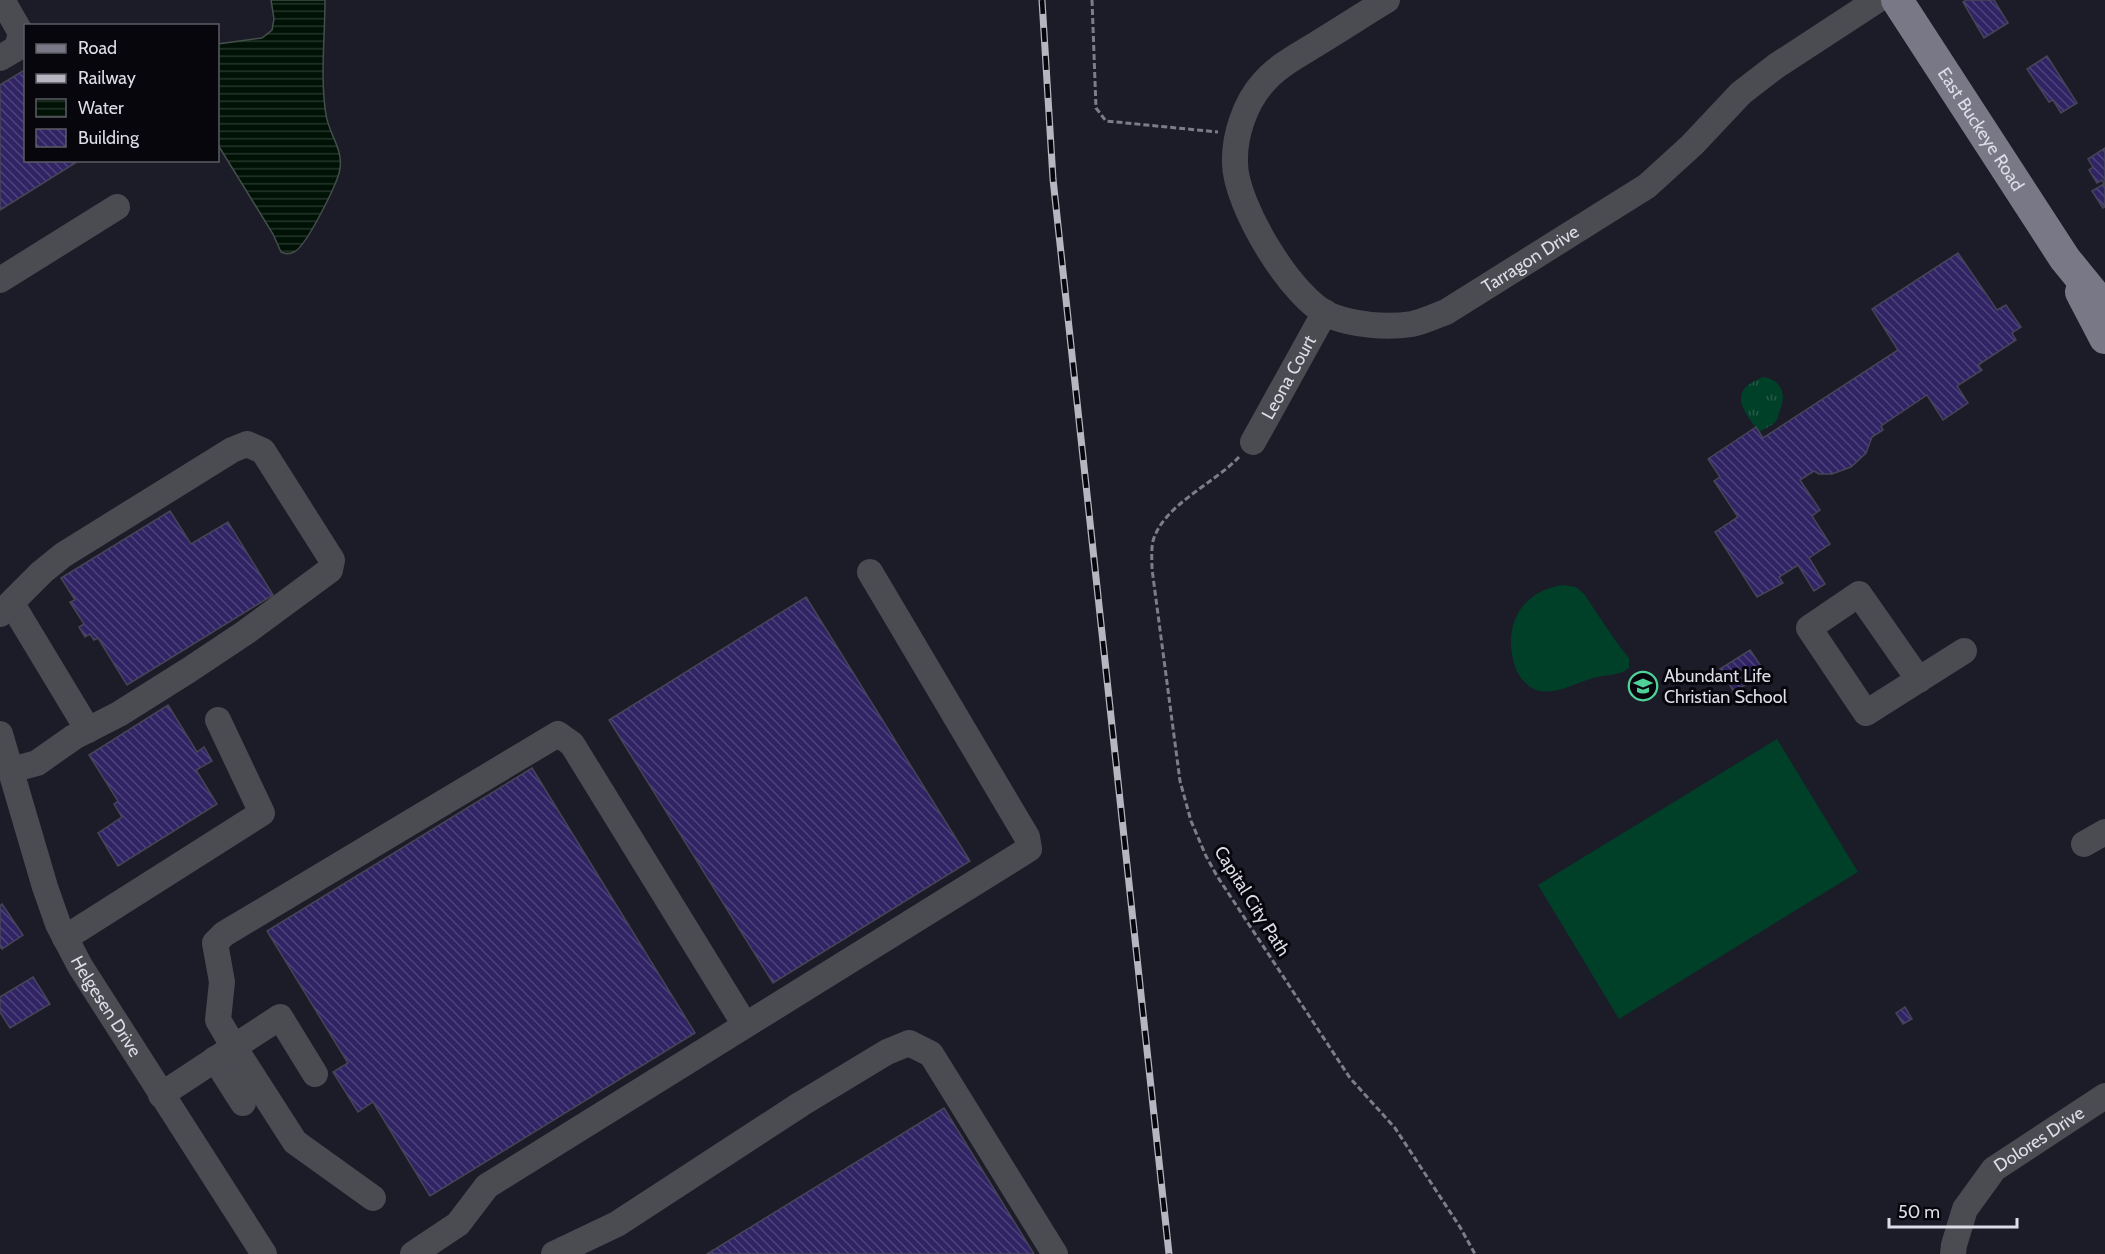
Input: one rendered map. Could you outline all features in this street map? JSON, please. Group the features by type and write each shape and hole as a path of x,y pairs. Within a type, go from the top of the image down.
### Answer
{"main road":[{"name":"East Buckeye Road","path":"1897,0 2065,259 2105,338"},
{"name":"East Buckeye Road","path":"2065,259 2105,308"}],"street":[{"path":"0,58 17,48 21,33 2,0"},
{"name":"Tarragon Drive","path":"1387,0 1287,62 1262,83 1247,108 1238,134 1234,164 1244,201 1273,258 1298,289 1324,312 1351,321 1389,326 1413,324 1446,312 1647,186 1692,145 1741,93 1776,66 1877,0"},
{"path":"0,280 117,207"},
{"name":"Leona Court","path":"1253,442 1324,312"},
{"path":"11,770 37,763 74,737 87,730 139,702 246,632 330,570 332,560 263,450 247,444 232,450 63,555 42,572 6,609 87,730"},
{"path":"413,1254 458,1224 487,1186 1029,849 1027,837 870,573"},
{"path":"1919,680 1859,594 1809,628 1866,713 1919,680 1964,651"},
{"path":"65,938 262,813 218,720"},
{"name":"Helgesen Drive","path":"0,734 45,887 65,938 80,966 161,1095 264,1254"},
{"path":"243,1103 224,1053 218,1020 222,981 216,943 224,934 558,734 572,744 745,1025"},
{"path":"161,1095 280,1017 315,1074"},
{"path":"554,1254 617,1224 801,1104 887,1052 909,1043 931,1054 1055,1254"},
{"path":"224,1053 295,1142 373,1198"},
{"name":"Dolores Drive","path":"1953,1254 1965,1209 1994,1169 2105,1096"}],"path":[{"path":"1092,0 1096,108 1106,121 1238,134"},
{"name":"Capital City Path","path":"1253,442 1230,466 1174,509 1153,541 1152,569 1176,759 1184,801 1217,876 1350,1078 1395,1128 1460,1227 1474,1254"}],"green space":[{"path":"1763,377 1779,385 1783,401 1777,420 1759,432 1743,408 1741,394 1752,382"},
{"path":"1563,585 1576,587 1584,594 1629,658 1629,668 1621,673 1595,677 1563,689 1549,692 1536,690 1523,681 1515,667 1511,638 1513,625 1525,603 1548,589"},
{"path":"1777,739 1858,872 1619,1019 1538,885"}],"water":[{"path":"271,0 325,0 324,101 328,122 340,154 338,175 314,227 299,247 289,253 281,252 273,234 219,147 219,44 262,38 272,30 274,19"}],"building":[{"path":"1966,0 1994,0 2008,23 1984,38 1963,2"},
{"path":"2047,56 2077,103 2061,113 2053,100 2049,102 2027,69"},
{"path":"24,70 24,162 77,162 0,210 0,85"},
{"path":"2105,148 2105,207 2103,208 2092,191 2104,184 2102,180 2097,183 2089,170 2093,167 2088,159"},
{"path":"1958,253 1997,310 2006,305 2021,327 2012,333 2016,340 1978,365 1982,370 1957,386 1968,403 1943,420 1927,395 1881,426 1883,430 1872,437 1866,453 1851,467 1832,474 1819,474 1814,471 1800,480 1820,510 1812,516 1830,544 1809,558 1825,584 1814,591 1798,565 1779,577 1783,583 1757,597 1715,532 1738,517 1714,481 1720,477 1708,459 1756,427 1763,438 1898,350 1872,309"},
{"path":"170,511 191,544 228,522 273,595 127,685 98,638 94,640 90,634 85,637 79,627 84,624 70,602 75,600 61,578"},
{"path":"806,597 970,861 773,983 609,720"},
{"path":"1750,650 1765,672 1734,692 1720,669"},
{"path":"168,705 197,752 204,747 212,761 196,770 217,804 118,866 98,833 122,817 114,804 118,801 89,755"},
{"path":"532,768 695,1033 430,1196 373,1102 358,1112 333,1072 348,1063 267,931"},
{"path":"2,904 23,935 2,949 0,947 0,906"},
{"path":"33,977 50,1004 10,1028 0,1012 0,997"},
{"path":"1905,1007 1912,1019 1903,1024 1896,1013"},
{"path":"944,1108 1034,1254 707,1254"}],"railway":[{"path":"1042,0 1053,179 1169,1254"}],"place":[{"name":"Abundant Life Christian School","path":"1643,686"}]}
